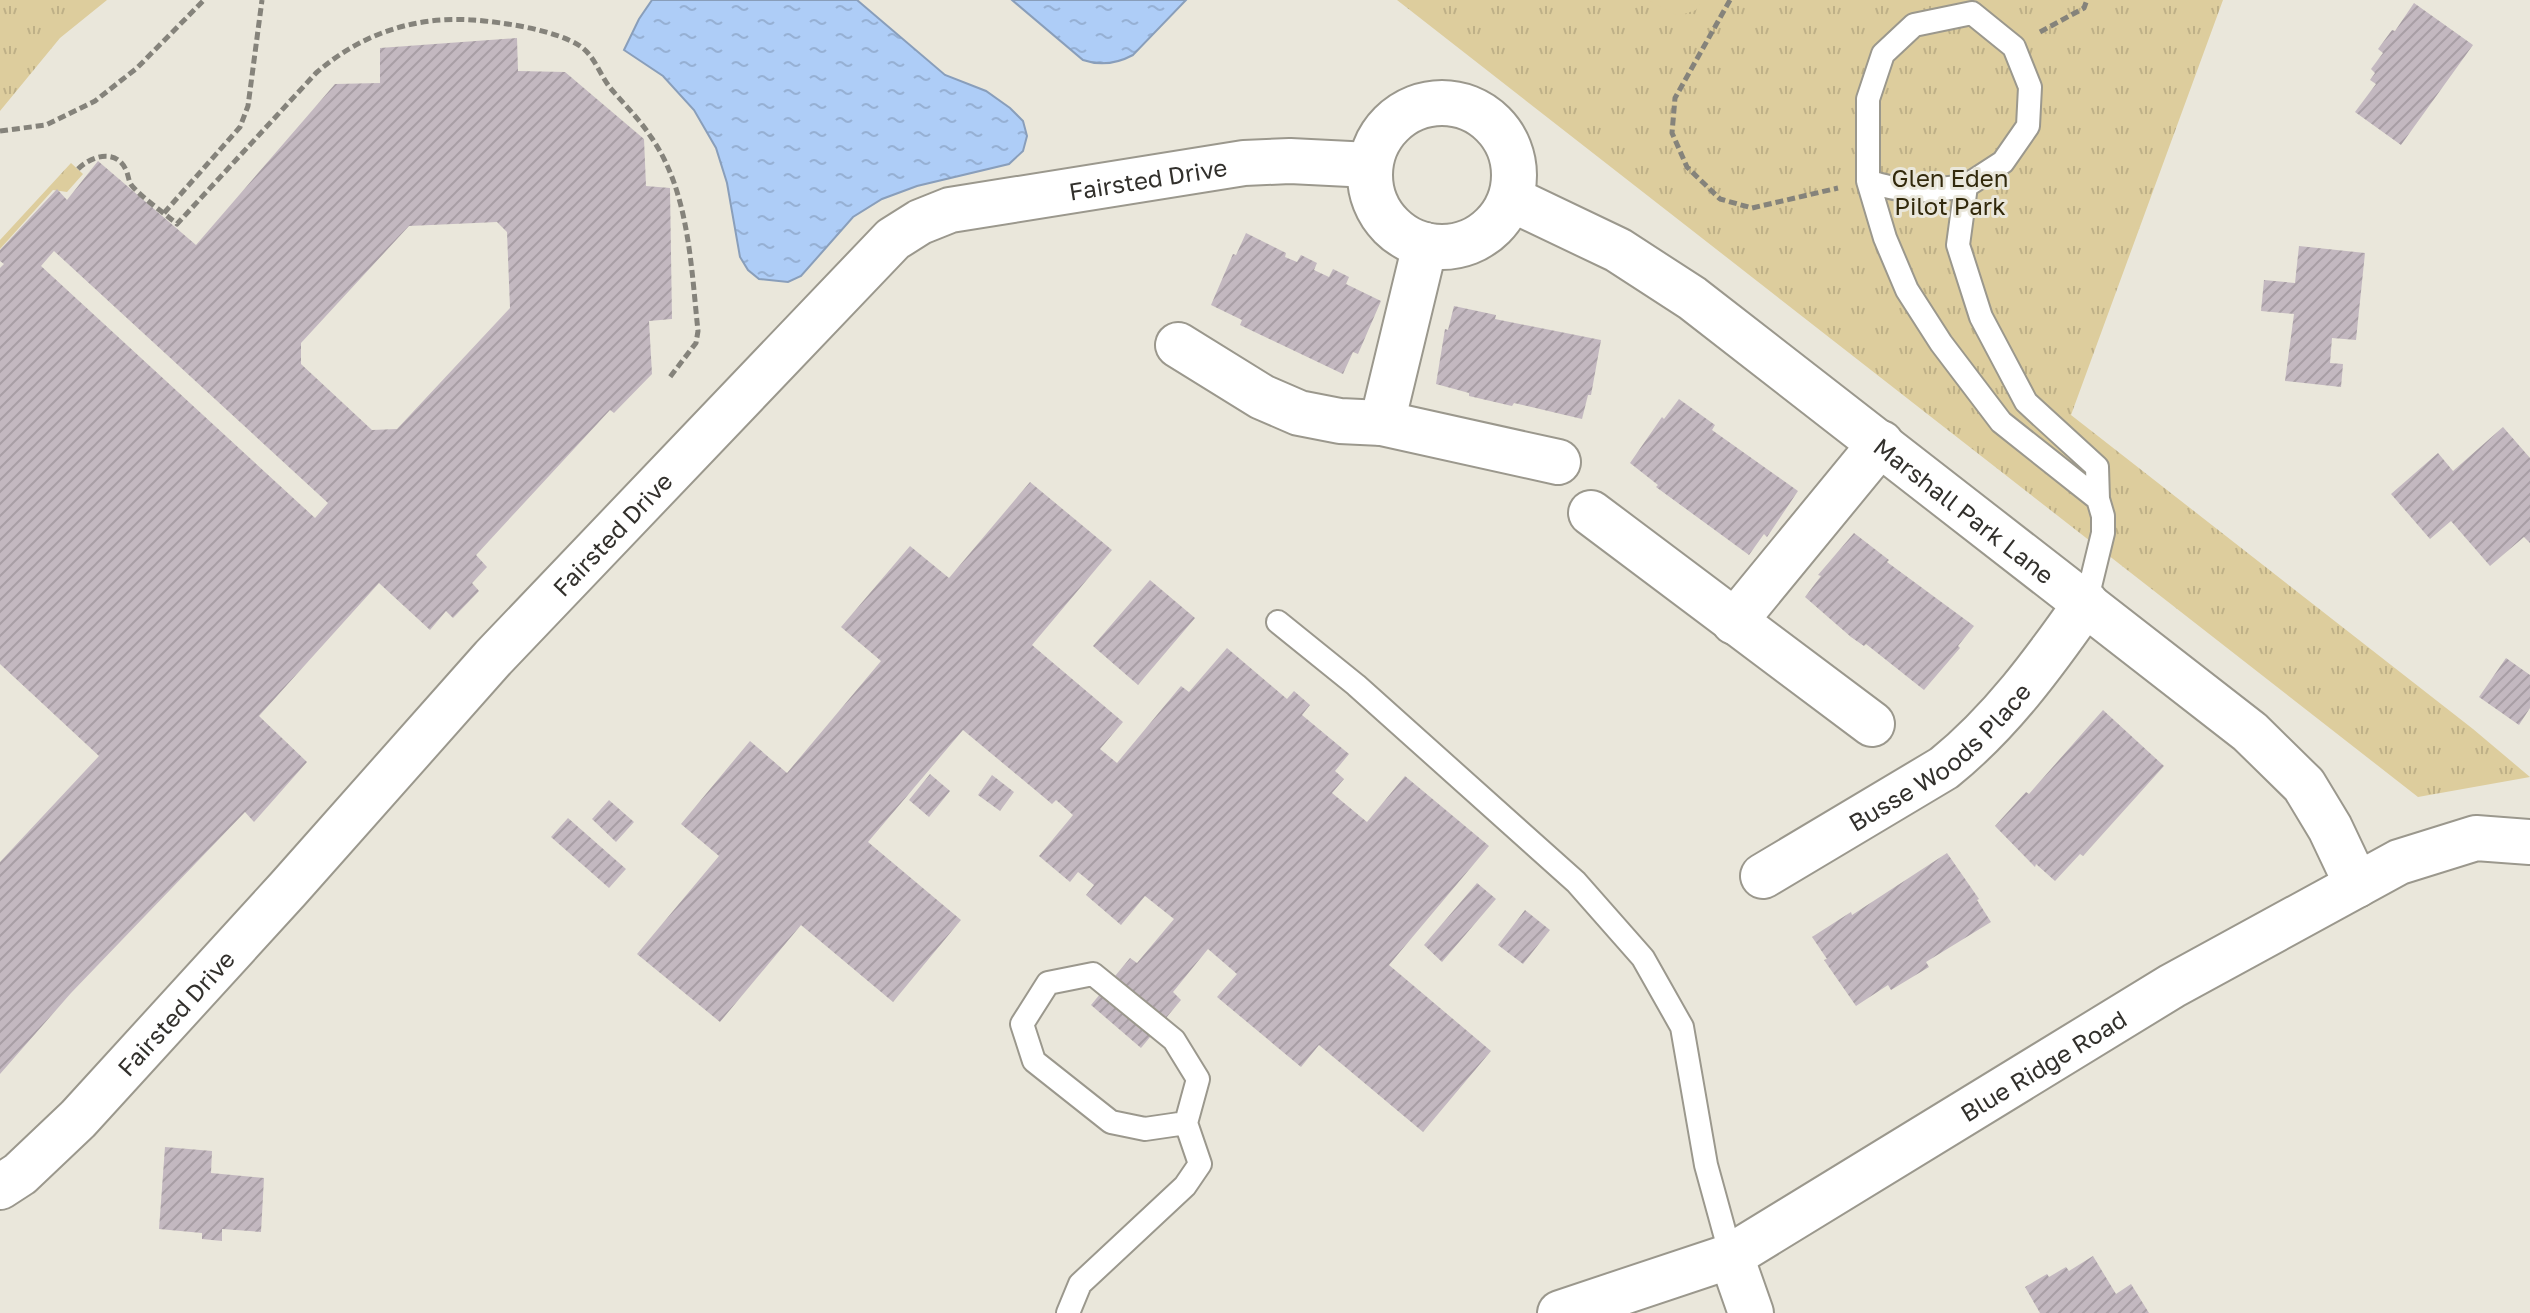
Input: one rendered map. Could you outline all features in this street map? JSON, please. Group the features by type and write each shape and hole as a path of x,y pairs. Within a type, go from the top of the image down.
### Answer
{"street":[{"path":"1441,102 1466,105 1491,120 1508,143 1515,171 1511,199 1495,226 1469,242 1438,247 1425,245 1408,239 1385,219 1372,191 1370,165 1380,137 1396,119 1418,106 1441,102"},
{"name":"Fairsted Drive","path":"0,1187 20,1174 78,1119 493,658 893,239 920,222 950,210 1192,170 1290,161 1370,165"},
{"name":"Marshall Park Lane","path":"1511,199 1653,270 1881,443 2250,732 2304,785 2330,828 2357,885"},
{"path":"1382,423 1425,245"},
{"path":"1178,345 1262,397 1299,413 1340,421 1382,423 1558,462"},
{"path":"1734,622 1881,443"},
{"path":"1591,513 1872,724"},
{"name":"Busse Woods Place","path":"1763,876 1944,768 1971,747 2046,660 2086,603"},
{"name":"Blue Ridge Road","path":"1560,1313 1731,1256 2172,986 2399,862 2476,838 2530,842"},
{"path":"1731,1256 1751,1313"}],"lane":[{"path":"1868,181 1896,191 1966,186 2003,162 2028,126 2030,87 2014,47 1972,13 1914,25 1883,54 1868,99 1868,181 1885,238 1907,290 1941,343 2001,422 2098,499"},
{"path":"1966,186 1958,245 1981,317 2026,402 2097,467 2098,499 2103,516 2102,544 2086,603"},
{"path":"1278,622 1356,685 1576,882 1643,958 1682,1027 1706,1165 1731,1256"},
{"path":"1068,1313 1080,1284 1185,1186 1200,1164 1186,1123 1198,1079 1174,1040 1093,974 1048,983 1022,1024 1034,1061 1111,1122 1145,1129 1186,1123"}],"path":[{"path":"0,131 46,125 95,101 137,68 204,0"},
{"path":"164,213 240,127 248,106 262,0"},
{"path":"1730,0 1675,98 1672,133 1687,167 1720,199 1752,208 1868,181"},
{"path":"2014,47 2084,8 2087,0"},
{"path":"78,169 101,156 114,157 125,167 130,184 177,224 316,73 335,56 367,38 416,22 463,19 499,22 561,38 579,45 592,58 600,75 652,138 669,169 678,196 684,220 698,331 696,343 670,377"}],"green space":[{"path":"0,0 107,0 60,38 0,111"},
{"name":"Glen Eden Pilot Park","path":"1397,0 2223,0 2071,415 2530,777 2418,797"},
{"path":"1648,0 1702,0 1696,10 1678,16"},
{"path":"71,163 83,174 67,192 53,190 0,249 0,240"}],"water":[{"path":"652,0 857,0 945,75 986,91 1010,108 1023,121 1027,136 1023,151 1009,164 917,186 882,199 853,217 801,276 788,282 759,279 748,270 740,257 727,183 716,148 694,110 663,76 624,50"},
{"path":"1012,0 1186,0 1133,55 1102,63 1083,60"}],"building":[{"path":"2414,3 2473,45 2401,145 2355,112 2376,84 2370,80 2375,73 2371,69 2383,53 2378,49"},
{"path":"517,38 518,71 565,72 644,139 646,186 670,188 672,319 649,321 652,374 614,413 610,410 476,555 487,567 472,583 479,591 453,618 446,611 430,630 379,583 259,716 307,762 254,822 245,812 71,993 0,1074 0,862 99,756 0,664 0,268 4,264 0,261 0,250 57,189 67,200 98,161 196,245 335,84 380,83 380,48","holes":["497,222 507,232 510,308 397,429 372,430 301,364 301,343 409,226","54,251 328,503 315,518 41,266"]},
{"path":"1246,233 1286,253 1285,257 1297,262 1301,255 1317,263 1314,270 1329,277 1333,269 1349,277 1346,284 1381,301 1358,354 1353,352 1343,374 1240,325 1242,320 1211,305 1233,254 1236,255"},
{"path":"2299,246 2365,253 2356,340 2332,338 2330,363 2343,364 2341,387 2285,381 2294,314 2261,311 2264,280 2295,283"},
{"path":"1454,306 1496,315 1495,319 1601,340 1591,395 1588,395 1582,419 1469,396 1469,393 1436,384 1445,329 1448,330"},
{"path":"1679,399 1715,425 1712,430 1798,491 1767,537 1764,534 1749,555 1656,487 1658,485 1630,463 1662,417 1664,419"},
{"path":"2503,427 2530,458 2530,543 2524,537 2490,566 2451,521 2430,539 2391,494 2438,453 2453,471"},
{"path":"1030,482 1112,550 1032,645 1123,722 1100,749 1117,763 1181,686 1189,692 1227,648 1287,699 1294,691 1310,705 1302,715 1349,754 1335,771 1344,779 1332,793 1367,822 1405,776 1489,846 1389,965 1491,1051 1423,1132 1319,1045 1301,1067 1217,997 1237,974 1208,949 1173,992 1181,1000 1141,1048 1091,1005 1130,958 1137,963 1174,919 1145,896 1121,925 1086,895 1094,885 1078,872 1070,882 1039,856 1073,815 1056,800 1052,804 963,730 868,842 961,920 893,1002 801,925 720,1022 637,954 719,856 681,824 750,741 787,773 881,661 841,627 910,546 949,578"},
{"path":"1854,533 1889,560 1887,562 1974,626 1958,646 1960,648 1924,690 1866,644 1864,646 1851,637 1805,597 1821,576 1818,575"},
{"path":"1150,580 1195,618 1138,685 1093,646"},
{"path":"2506,658 2530,675 2530,708 2519,725 2479,697"},
{"path":"2103,710 2164,766 2083,856 2080,854 2055,881 2036,864 2035,867 1995,826 2026,792 2029,794"},
{"path":"930,774 950,791 929,817 909,800"},
{"path":"992,775 1014,792 1000,811 978,795"},
{"path":"609,800 634,822 616,842 592,819"},
{"path":"568,818 626,869 609,888 551,837"},
{"path":"1947,853 1991,922 1926,962 1929,967 1891,990 1888,985 1856,1006 1812,937 1851,912 1852,915"},
{"path":"1477,883 1496,899 1442,962 1424,945"},
{"path":"1525,910 1550,930 1523,964 1498,945"},
{"path":"165,1147 212,1151 211,1173 264,1178 261,1232 222,1229 222,1241 202,1239 202,1233 159,1229"},
{"path":"2093,1256 2116,1294 2131,1284 2149,1313 2040,1313 2025,1287 2066,1267 2069,1271"}]}
